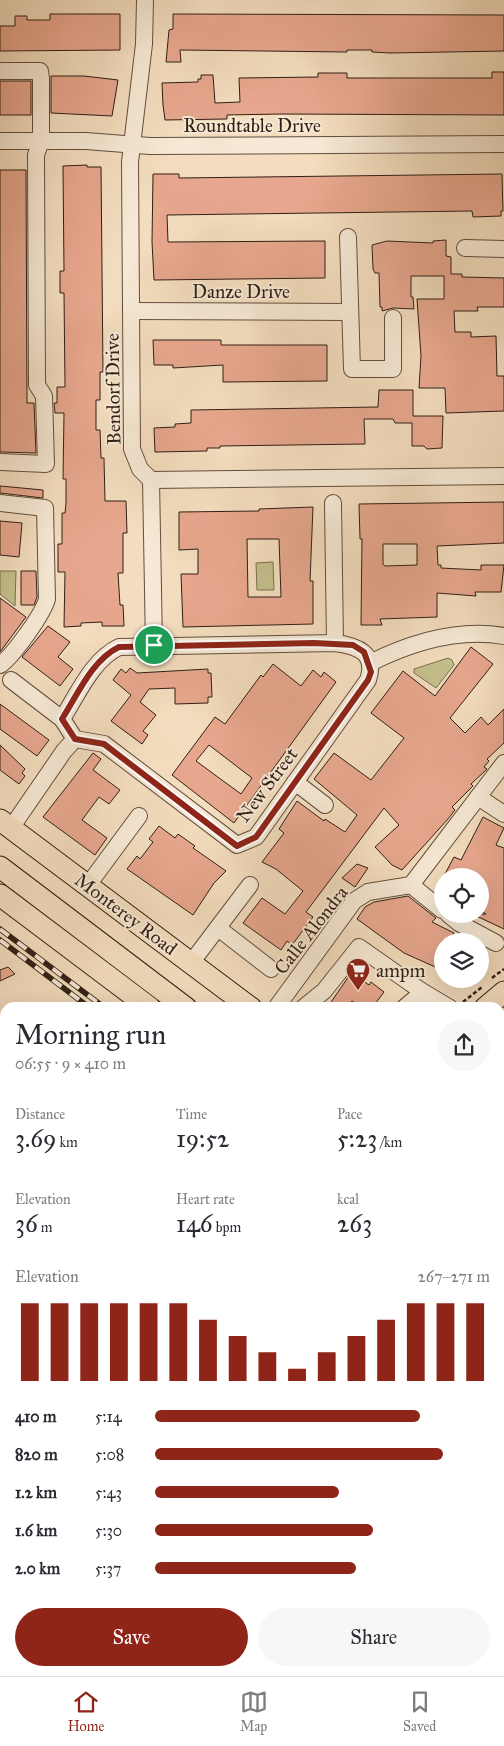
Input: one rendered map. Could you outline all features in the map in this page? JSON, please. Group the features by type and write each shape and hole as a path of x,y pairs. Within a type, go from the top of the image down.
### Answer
{"main road":[{"name":"Monterey Road","path":"6,824 243,1002"},
{"name":"Monterey Road","path":"0,867 178,1002"},
{"path":"0,895 142,1002"},
{"path":"488,1002 497,986"}],"street":[{"name":"Bendorf Drive","path":"145,0 144,44 130,162 132,449 140,469 151,480"},
{"path":"0,71 40,71 41,141 37,149 36,161 37,384 44,396 46,464 0,462"},
{"name":"Roundtable Drive","path":"0,141 86,141 132,145 504,144"},
{"path":"348,237 352,369 393,369 393,318"},
{"path":"465,248 504,249"},
{"name":"Danze Drive","path":"132,311 350,312"},
{"path":"154,645 151,480 504,476"},
{"path":"333,503 335,643"},
{"path":"0,504 45,508 47,599 44,608 0,665"},
{"path":"62,719 96,665 107,653 119,647 335,643 353,645 364,652 370,663 426,641 460,633 504,636"},
{"name":"New Street","path":"75,739 104,744 237,846 256,837 368,680 371,672 370,663"},
{"path":"6,824 75,739 62,719 11,680"},
{"path":"434,903 411,884 504,763"},
{"path":"295,782 325,805"},
{"path":"478,797 504,814"},
{"path":"88,885 139,816"},
{"name":"Calle Alondra","path":"280,1002 354,901 368,892 411,884"},
{"path":"191,963 250,885"},
{"path":"459,923 496,942"},
{"path":"218,928 271,969"},
{"path":"312,1002 324,991 360,947 440,1002"},
{"path":"411,1002 423,992"}],"path":[{"path":"497,986 504,969"},
{"path":"463,1002 479,988"}],"shaded area":[{"path":"273,562 274,590 257,590 256,563"},
{"path":"0,571 16,571 15,606 0,594"},
{"path":"448,658 452,660 454,665 436,688 414,673 414,669"}],"building":[{"path":"50,14 120,14 120,50 0,51 0,26 15,26 15,16 27,16 27,20 50,20"},
{"path":"173,14 504,15 504,51 390,53 372,52 372,50 347,50 347,52 180,50 181,62 166,62 169,30 173,29"},
{"path":"492,72 504,72 504,115 281,114 227,115 227,119 165,120 163,105 162,83 198,82 198,79 201,79 201,75 213,75 215,103 240,102 239,78 318,77 318,73 347,73 347,78 492,78"},
{"path":"51,76 84,76 118,80 112,116 51,113"},
{"path":"0,81 31,81 31,115 0,115"},
{"path":"87,165 87,167 101,167 103,372 100,372 100,400 96,400 96,430 100,430 101,458 104,458 105,501 126,501 127,533 123,533 123,573 118,573 120,605 123,605 124,626 102,626 102,622 81,623 81,626 64,627 65,572 58,572 58,544 62,544 62,513 65,513 66,503 66,479 63,479 64,413 55,413 54,403 57,403 57,387 65,387 64,293 60,293 60,271 64,271 63,166"},
{"path":"0,170 26,170 27,403 34,403 36,453 0,452"},
{"path":"153,174 179,174 179,178 502,174 503,211 501,211 501,216 473,217 472,211 167,215 168,242 325,241 325,278 154,280 152,242"},
{"path":"446,240 446,256 451,257 451,274 462,274 462,277 504,278 504,307 477,307 478,311 454,311 455,332 471,332 471,337 496,336 497,376 504,376 504,411 446,413 445,388 419,388 421,356 417,299 444,299 444,276 411,276 411,297 413,297 414,309 393,308 382,311 382,307 380,307 379,273 375,273 373,269 372,245 387,241 433,243 433,241"},
{"path":"153,340 221,340 221,345 327,345 327,381 223,382 223,365 173,368 173,365 154,365"},
{"path":"379,390 413,390 413,416 443,416 442,448 427,449 424,446 412,446 412,423 395,423 393,419 364,419 365,444 220,446 220,448 207,448 207,451 155,452 154,428 175,427 175,424 191,423 191,410 378,407"},
{"path":"0,486 43,490 43,498 0,493"},
{"path":"504,502 504,543 437,546 438,565 441,565 441,568 481,570 481,565 504,565 501,592 475,592 476,596 437,593 437,617 380,619 382,625 361,625 362,539 360,539 359,504","holes":["383,544 417,544 417,565 385,566 383,564"]},
{"path":"313,507 310,581 313,581 313,624 183,627 181,574 198,574 198,549 179,550 179,512 259,511 259,509","holes":["247,539 279,539 281,597 248,597"]},
{"path":"0,521 22,523 19,557 0,555"},
{"path":"21,571 36,571 37,597 34,605 21,605"},
{"path":"0,598 26,617 0,652"},
{"path":"48,626 70,642 58,657 73,669 60,686 22,657"},
{"path":"471,647 493,664 450,718 465,733 481,717 488,725 504,709 504,743 487,759 489,761 484,767 487,769 471,784 473,786 452,807 455,810 448,819 402,870 392,865 375,847 399,825 384,808 306,912 313,917 292,945 287,941 281,950 243,923 262,898 285,914 303,891 276,869 262,862 284,833 279,829 297,801 324,821 325,819 345,832 357,815 314,779 334,753 371,780 404,738 371,713 403,671 435,696"},
{"path":"273,664 301,686 313,670 321,677 324,672 336,682 234,823 172,775 215,717 225,724 261,675 263,677","holes":["209,745 252,778 241,794 196,761"]},
{"path":"130,668 137,673 208,669 208,673 211,673 212,697 208,697 208,703 175,704 175,688 149,689 140,702 156,715 143,731 148,735 142,744 111,721 131,695 113,680 121,669 126,673"},
{"path":"0,704 49,740 37,756 0,729"},
{"path":"0,745 25,769 22,773 25,776 19,784 0,770"},
{"path":"93,753 101,759 93,770 120,790 109,804 99,797 82,820 107,838 95,855 43,817"},
{"path":"483,817 504,828 496,845 504,848 504,929 489,922 489,868 448,868 454,857 461,860"},
{"path":"159,826 175,838 178,834 195,846 193,848 226,871 214,883 193,915 127,869 137,856 140,859 153,842 149,839"},
{"path":"357,864 368,868 355,887 342,878"},
{"path":"408,896 434,916 432,922 454,933 434,933 434,966 404,953 357,919 365,907 374,902"},
{"path":"8,967 15,974 0,981 0,970"},
{"path":"351,973 369,985 371,982 384,992 376,1002 331,1002"}],"railway":[{"path":"0,929 97,1002"},
{"path":"0,940 82,1002"}],"place":[{"name":"ampm","path":"358,991"}],"route":[{"path":"335,643 353,645 364,652 370,663 371,672 368,680 336,726 256,837 237,846 104,744 75,739 62,719 96,665 107,653 119,647 154,645 335,643"}]}
